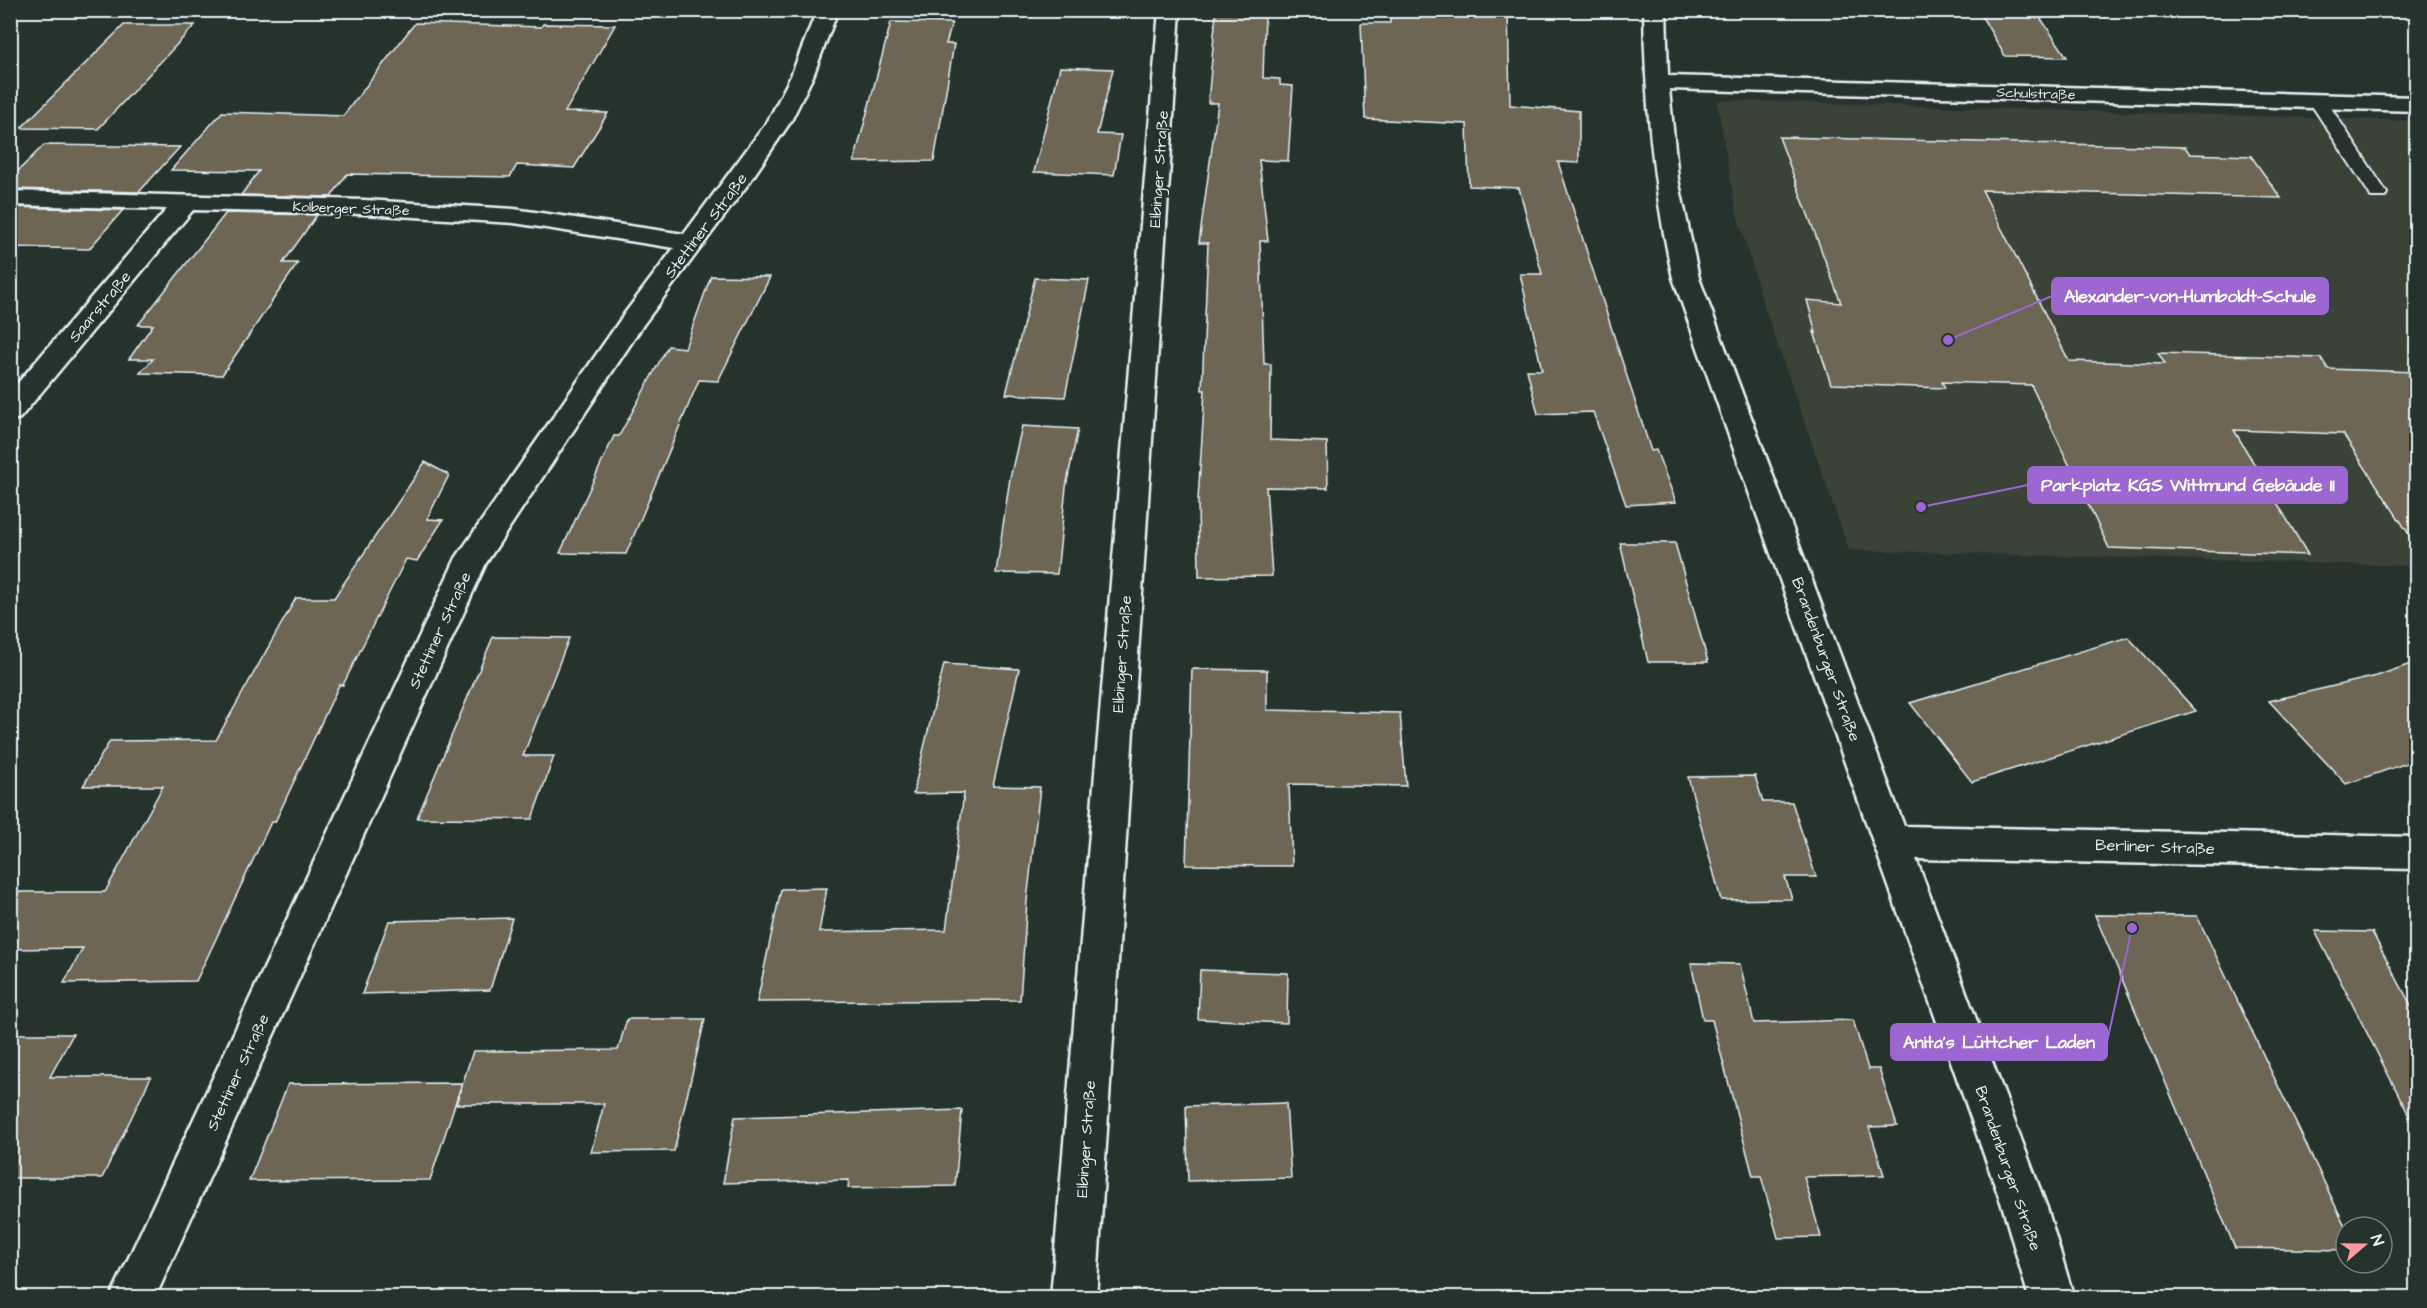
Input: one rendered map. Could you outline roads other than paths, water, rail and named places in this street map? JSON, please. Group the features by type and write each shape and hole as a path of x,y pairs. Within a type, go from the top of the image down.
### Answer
{"street":[{"name":"Stettiner Straße","path":"132,1298 472,558 634,319 739,179 779,121 802,76 828,10"},
{"name":"Elbinger Straße","path":"1072,1298 1170,10"},
{"name":"Brandenburger Straße","path":"1655,10 1656,82 1674,231 1686,278 2025,1208 2052,1298"},
{"name":"Schulstraße","path":"1656,82 2416,104"},
{"name":"Kolberger Straße","path":"10,198 364,207 514,216 690,243"},
{"name":"Saarstraße","path":"10,411 187,201"},
{"name":"Berliner Straße","path":"1893,842 2416,853"}],"lane":[{"path":"2318,101 2378,193"}],"place":[{"name":"Alexander-von-Humboldt-Schule","path":"1948,340"},
{"name":"Parkplatz KGS Wittmund Gebäude II","path":"1921,507"},
{"name":"Anita's Lüttcher Laden","path":"2132,928"}]}
